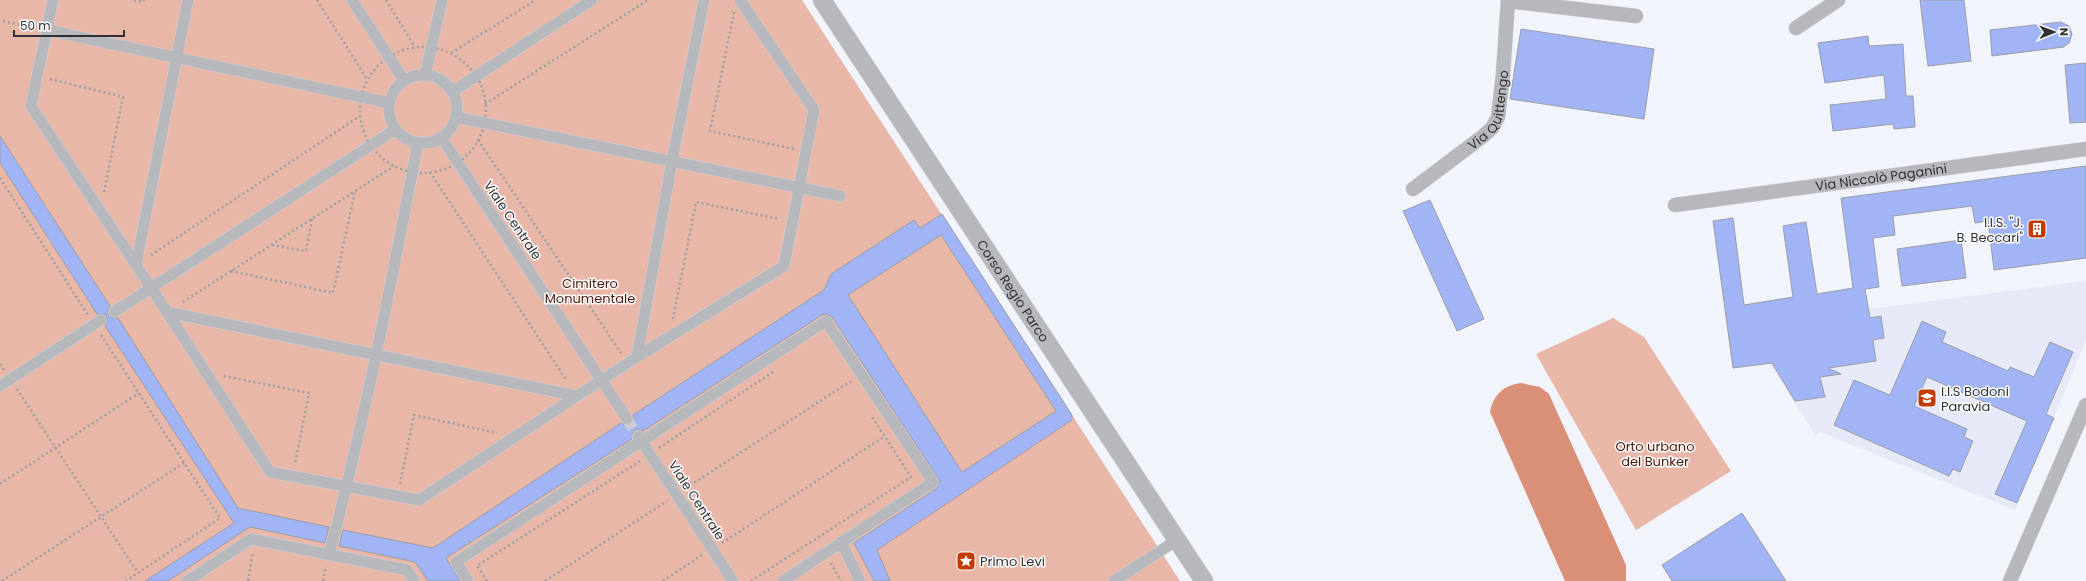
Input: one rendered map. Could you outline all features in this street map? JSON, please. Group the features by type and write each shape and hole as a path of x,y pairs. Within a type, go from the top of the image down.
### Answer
{"street":[{"path":"53,0 31,106 167,312 270,472 347,485 419,500 514,436 632,360 784,266 814,110 737,4"},
{"path":"136,265 188,0"},
{"path":"352,0 404,80"},
{"path":"425,74 442,0"},
{"path":"452,92 592,0"},
{"path":"632,360 704,0"},
{"name":"Corso Regio Parco","path":"822,0 1204,581"},
{"path":"1796,28 1838,0"},
{"path":"1508,1 1636,16"},
{"name":"Via Quittengo","path":"1414,189 1482,137 1492,128 1498,117 1503,74 1508,1"},
{"path":"47,30 389,103"},
{"path":"425,74 436,77 445,83 452,92 456,102 456,117 449,130 441,137 432,141 418,142 403,136 396,129 391,119 389,103 396,88 404,80 425,74"},
{"path":"456,117 840,196"},
{"path":"114,312 396,129"},
{"name":"Viale Centrale","path":"441,137 603,380 627,419"},
{"path":"329,554 347,485 377,355 418,142"},
{"name":"Via Niccolò Paganini","path":"1675,205 2086,149"},
{"path":"167,312 577,396"},
{"path":"468,581 456,562 639,438 826,320 933,482 783,581"},
{"path":"0,386 98,323"},
{"path":"2010,581 2086,405"},
{"name":"Viale Centrale","path":"639,438 732,581"},
{"path":"187,581 251,539 407,570 414,581"},
{"path":"1114,581 1177,540"},
{"path":"841,542 860,581"}],"path":[{"path":"134,0 143,2 144,0"},
{"path":"317,0 368,79"},
{"path":"386,0 415,47"},
{"path":"451,53 536,0"},
{"path":"485,104 648,0"},
{"path":"737,4 710,132 806,151"},
{"path":"3,21 47,30"},
{"path":"415,47 431,47 451,53 461,59 476,76 482,90 485,104 484,123 478,140 458,162 449,167 430,172 412,172 394,166 377,154 371,145 362,126 360,116 361,96 368,79 380,63 388,56 415,47"},
{"path":"37,76 123,96 100,210"},
{"path":"136,265 360,116"},
{"path":"478,140 632,360"},
{"path":"167,312 394,166"},
{"path":"430,172 577,396"},
{"path":"0,178 98,323 139,393 220,518 126,581"},
{"path":"231,271 333,293 355,191"},
{"path":"669,337 696,202 793,221"},
{"path":"271,245 306,251 312,219"},
{"path":"0,364 138,573"},
{"path":"487,581 478,566 776,370"},
{"path":"206,372 309,393 293,476"},
{"path":"545,581 861,374"},
{"path":"846,376 854,388"},
{"path":"0,484 139,393"},
{"path":"751,581 911,477 869,412"},
{"path":"397,496 414,415 514,436"},
{"path":"663,581 897,428"},
{"path":"2,581 184,463"},
{"path":"248,581 256,540"}],"shaded area":[{"name":"I.I.S Bodoni Paravia","path":"2086,281 2086,340 2015,510 1820,432 1816,436 1756,343 1763,302 1834,291 1838,313"},
{"path":"1521,383 1540,387 1549,394 1626,565 1626,581 1565,581 1490,412 1497,395 1505,388"}],"green space":[{"name":"Cimitero Monumentale","path":"0,0 802,0 1180,581 0,581"},
{"name":"Orto urbano del Bunker","path":"1613,318 1644,337 1731,471 1636,530 1536,354"}],"building":[{"path":"1920,0 1964,0 1971,61 1928,66"},
{"path":"2061,22 2069,26 2072,34 2069,43 2064,47 1992,56 1990,30"},
{"path":"1521,29 1654,49 1644,119 1510,99"},
{"path":"1868,36 1869,46 1903,44 1906,96 1913,96 1915,127 1894,129 1893,124 1833,131 1830,105 1886,99 1884,75 1825,83 1818,43"},
{"path":"2086,63 2086,122 2070,123 2065,65"},
{"path":"0,136 110,306 108,309 108,315 111,318 118,318 238,508 329,527 325,543 250,527 168,581 145,581 234,523 105,326 107,323 107,317 104,314 97,314 0,163"},
{"path":"2086,166 2086,258 1994,270 1988,221 1975,223 1972,206 1893,216 1895,235 1873,238 1879,287 1865,289 1870,318 1881,316 1884,338 1873,340 1876,361 1828,368 1841,374 1820,377 1825,397 1795,401 1772,363 1733,368 1713,221 1733,218 1744,305 1793,297 1783,226 1806,222 1817,294 1853,288 1841,198"},
{"path":"1430,200 1484,319 1457,331 1403,211"},
{"path":"942,214 1072,415 1072,420 877,550 890,581 874,581 854,543 937,488 940,481 832,317 827,314 822,315 643,431 638,429 635,430 632,433 632,439 446,558 460,581 428,581 415,562 339,546 343,530 433,548 621,423 627,426 631,425 634,419 633,415 824,290 831,274 914,220 920,228","holes":["941,235 1056,411 962,472 848,295"]},
{"path":"1961,240 1966,278 1902,286 1897,249"},
{"path":"1922,321 1946,332 1942,342 2008,371 2010,367 2034,377 2050,342 2073,352 2046,414 2054,418 2017,503 1995,494 2027,421 1927,377 1914,406 1967,429 1964,437 1973,441 1960,472 1953,469 1949,476 1834,425 1854,380 1890,395"},
{"path":"1742,513 1786,581 1672,581 1662,565"}],"tunnel":[{"path":"627,419 637,435"}],"place":[{"name":"I.I.S. \"J. B. Beccari\"","path":"2037,229"},
{"name":"I.I.S Bodoni Paravia","path":"1927,398"},
{"name":"Primo Levi","path":"966,561"}]}
